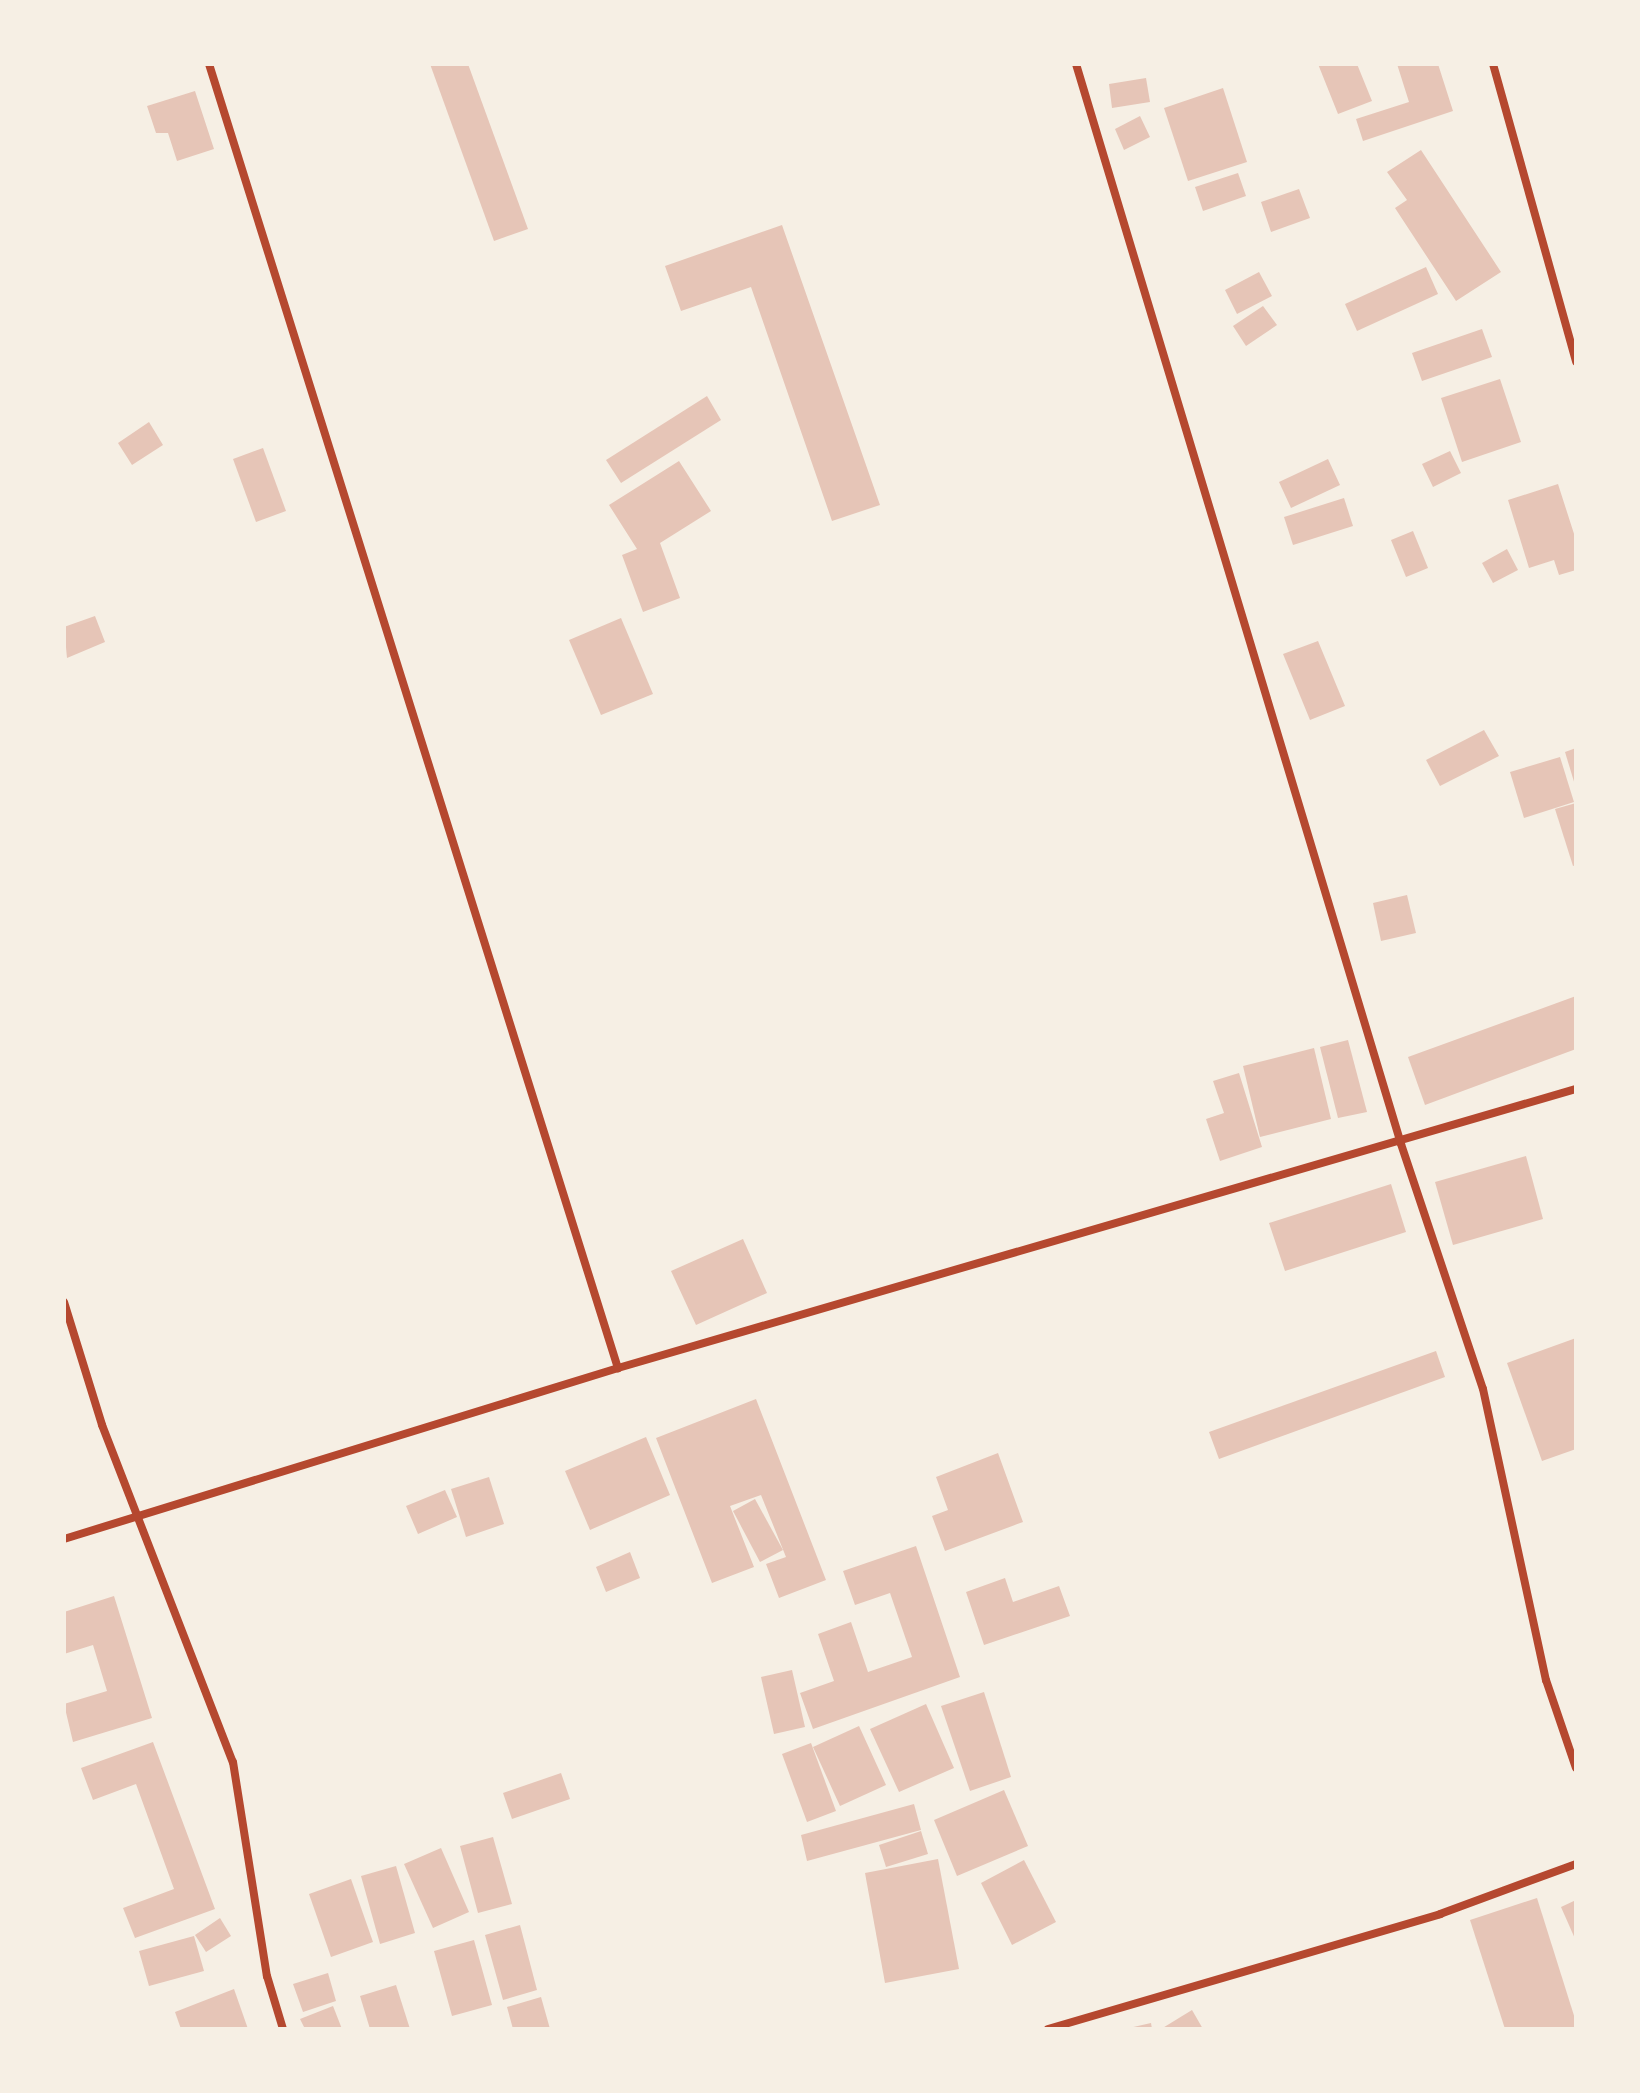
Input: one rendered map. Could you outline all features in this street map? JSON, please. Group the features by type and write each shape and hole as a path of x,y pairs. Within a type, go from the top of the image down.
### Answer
{"street":[{"path":"209,64 618,1368"},
{"path":"1076,64 1401,1144 1483,1389 1546,1680 1576,1768"},
{"path":"1493,64 1576,362"},
{"path":"64,1539 618,1368 1401,1144 1576,1089"},
{"path":"64,1302 140,1517 233,1762 267,1976 283,2029"},
{"path":"1048,2029 1440,1914 1576,1864"}],"building":[{"path":"430,64 468,64 528,229 494,241"},
{"path":"1318,64 1357,64 1372,101 1338,114"},
{"path":"1397,64 1438,64 1453,111 1363,141 1356,119 1409,102"},
{"path":"1146,78 1150,102 1112,108 1109,84"},
{"path":"1223,88 1247,162 1188,181 1164,108"},
{"path":"195,91 214,149 177,161 168,133 156,133 147,106"},
{"path":"1140,116 1150,137 1124,150 1115,129"},
{"path":"1421,150 1501,272 1456,301 1395,208 1407,200 1387,172"},
{"path":"1238,173 1246,196 1203,211 1195,187"},
{"path":"1299,189 1310,218 1271,232 1261,202"},
{"path":"782,225 880,505 832,521 751,287 681,311 665,266"},
{"path":"1426,267 1438,294 1357,331 1345,304"},
{"path":"1259,272 1272,296 1237,314 1225,290"},
{"path":"1263,306 1277,325 1246,346 1233,326"},
{"path":"1482,329 1492,357 1422,381 1412,353"},
{"path":"1500,379 1521,442 1462,462 1441,398"},
{"path":"707,396 721,420 621,483 606,460"},
{"path":"149,422 163,445 132,465 118,443"},
{"path":"263,448 286,511 256,522 233,459"},
{"path":"1450,451 1461,473 1433,487 1422,464"},
{"path":"1328,459 1340,485 1291,508 1279,482"},
{"path":"679,461 711,511 660,543 680,598 643,612 622,555 637,549 609,505"},
{"path":"1558,484 1576,540 1576,570 1559,575 1554,560 1529,568 1508,500"},
{"path":"1344,498 1353,526 1293,545 1284,517"},
{"path":"1413,531 1428,568 1406,577 1391,540"},
{"path":"1507,549 1518,570 1493,583 1482,563"},
{"path":"95,616 105,642 67,658 64,627"},
{"path":"621,618 653,694 601,715 569,640"},
{"path":"1318,641 1345,706 1310,720 1283,654"},
{"path":"1484,730 1499,756 1440,786 1426,760"},
{"path":"1576,748 1576,785 1575,785 1565,752"},
{"path":"1560,757 1574,802 1524,818 1510,772"},
{"path":"1576,803 1576,865 1573,866 1555,809"},
{"path":"1407,895 1416,933 1381,941 1373,903"},
{"path":"1576,996 1576,1049 1425,1105 1408,1057"},
{"path":"1348,1040 1367,1112 1338,1118 1320,1047"},
{"path":"1314,1048 1331,1119 1260,1137 1243,1066"},
{"path":"1239,1073 1262,1147 1220,1161 1206,1119 1224,1113 1213,1081"},
{"path":"1526,1156 1543,1219 1453,1245 1435,1182"},
{"path":"1391,1184 1406,1232 1285,1271 1269,1223"},
{"path":"743,1239 767,1293 696,1325 671,1271"},
{"path":"1576,1338 1576,1449 1542,1461 1507,1363"},
{"path":"1436,1351 1445,1377 1219,1459 1209,1432"},
{"path":"756,1399 826,1580 779,1598 766,1564 786,1557 761,1495 730,1506 754,1567 712,1583 656,1438"},
{"path":"646,1437 670,1495 590,1530 565,1471"},
{"path":"998,1453 1023,1522 945,1551 932,1516 948,1510 936,1477"},
{"path":"489,1477 504,1524 466,1537 451,1489"},
{"path":"445,1490 457,1517 418,1534 406,1506"},
{"path":"755,1499 783,1550 760,1562 733,1511"},
{"path":"916,1546 960,1677 813,1729 800,1693 834,1681 818,1634 851,1622 868,1672 912,1657 890,1593 855,1605 843,1571"},
{"path":"630,1552 640,1578 606,1592 596,1567"},
{"path":"1005,1578 1013,1602 1059,1586 1070,1616 984,1645 966,1592"},
{"path":"114,1596 152,1718 73,1742 64,1704 107,1691 93,1645 64,1654 64,1612"},
{"path":"792,1670 805,1727 774,1734 761,1677"},
{"path":"984,1692 1011,1777 970,1791 941,1706"},
{"path":"926,1704 954,1768 899,1792 870,1729"},
{"path":"859,1726 886,1785 840,1806 813,1747"},
{"path":"153,1742 215,1909 135,1938 123,1908 174,1889 136,1784 93,1800 81,1768"},
{"path":"811,1743 836,1811 807,1822 782,1754"},
{"path":"561,1773 570,1799 512,1819 503,1793"},
{"path":"1004,1790 1028,1846 957,1876 934,1820"},
{"path":"914,1804 921,1830 807,1861 801,1835"},
{"path":"921,1831 928,1854 886,1867 879,1845"},
{"path":"493,1837 512,1904 478,1913 460,1846"},
{"path":"441,1848 469,1912 433,1928 404,1864"},
{"path":"938,1859 959,1969 885,1983 865,1873"},
{"path":"1024,1860 1056,1922 1012,1945 981,1883"},
{"path":"396,1866 415,1933 380,1944 361,1876"},
{"path":"351,1879 373,1942 331,1957 309,1894"},
{"path":"1537,1898 1576,2029 1505,2029 1470,1920"},
{"path":"1576,1900 1576,1941 1561,1907"},
{"path":"220,1918 231,1936 206,1952 195,1935"},
{"path":"520,1925 537,1990 503,2000 485,1935"},
{"path":"194,1936 204,1971 149,1986 139,1951"},
{"path":"474,1940 492,2005 452,2016 434,1951"},
{"path":"328,1973 336,2001 303,2012 293,1984"},
{"path":"396,1985 410,2029 370,2029 360,1996"},
{"path":"234,1989 248,2029 181,2029 175,2012"},
{"path":"541,1997 550,2029 513,2029 507,2007"},
{"path":"333,2006 342,2029 305,2029 300,2019"},
{"path":"1192,2010 1203,2029 1161,2029"},
{"path":"1151,2023 1152,2029 1129,2028"}]}
